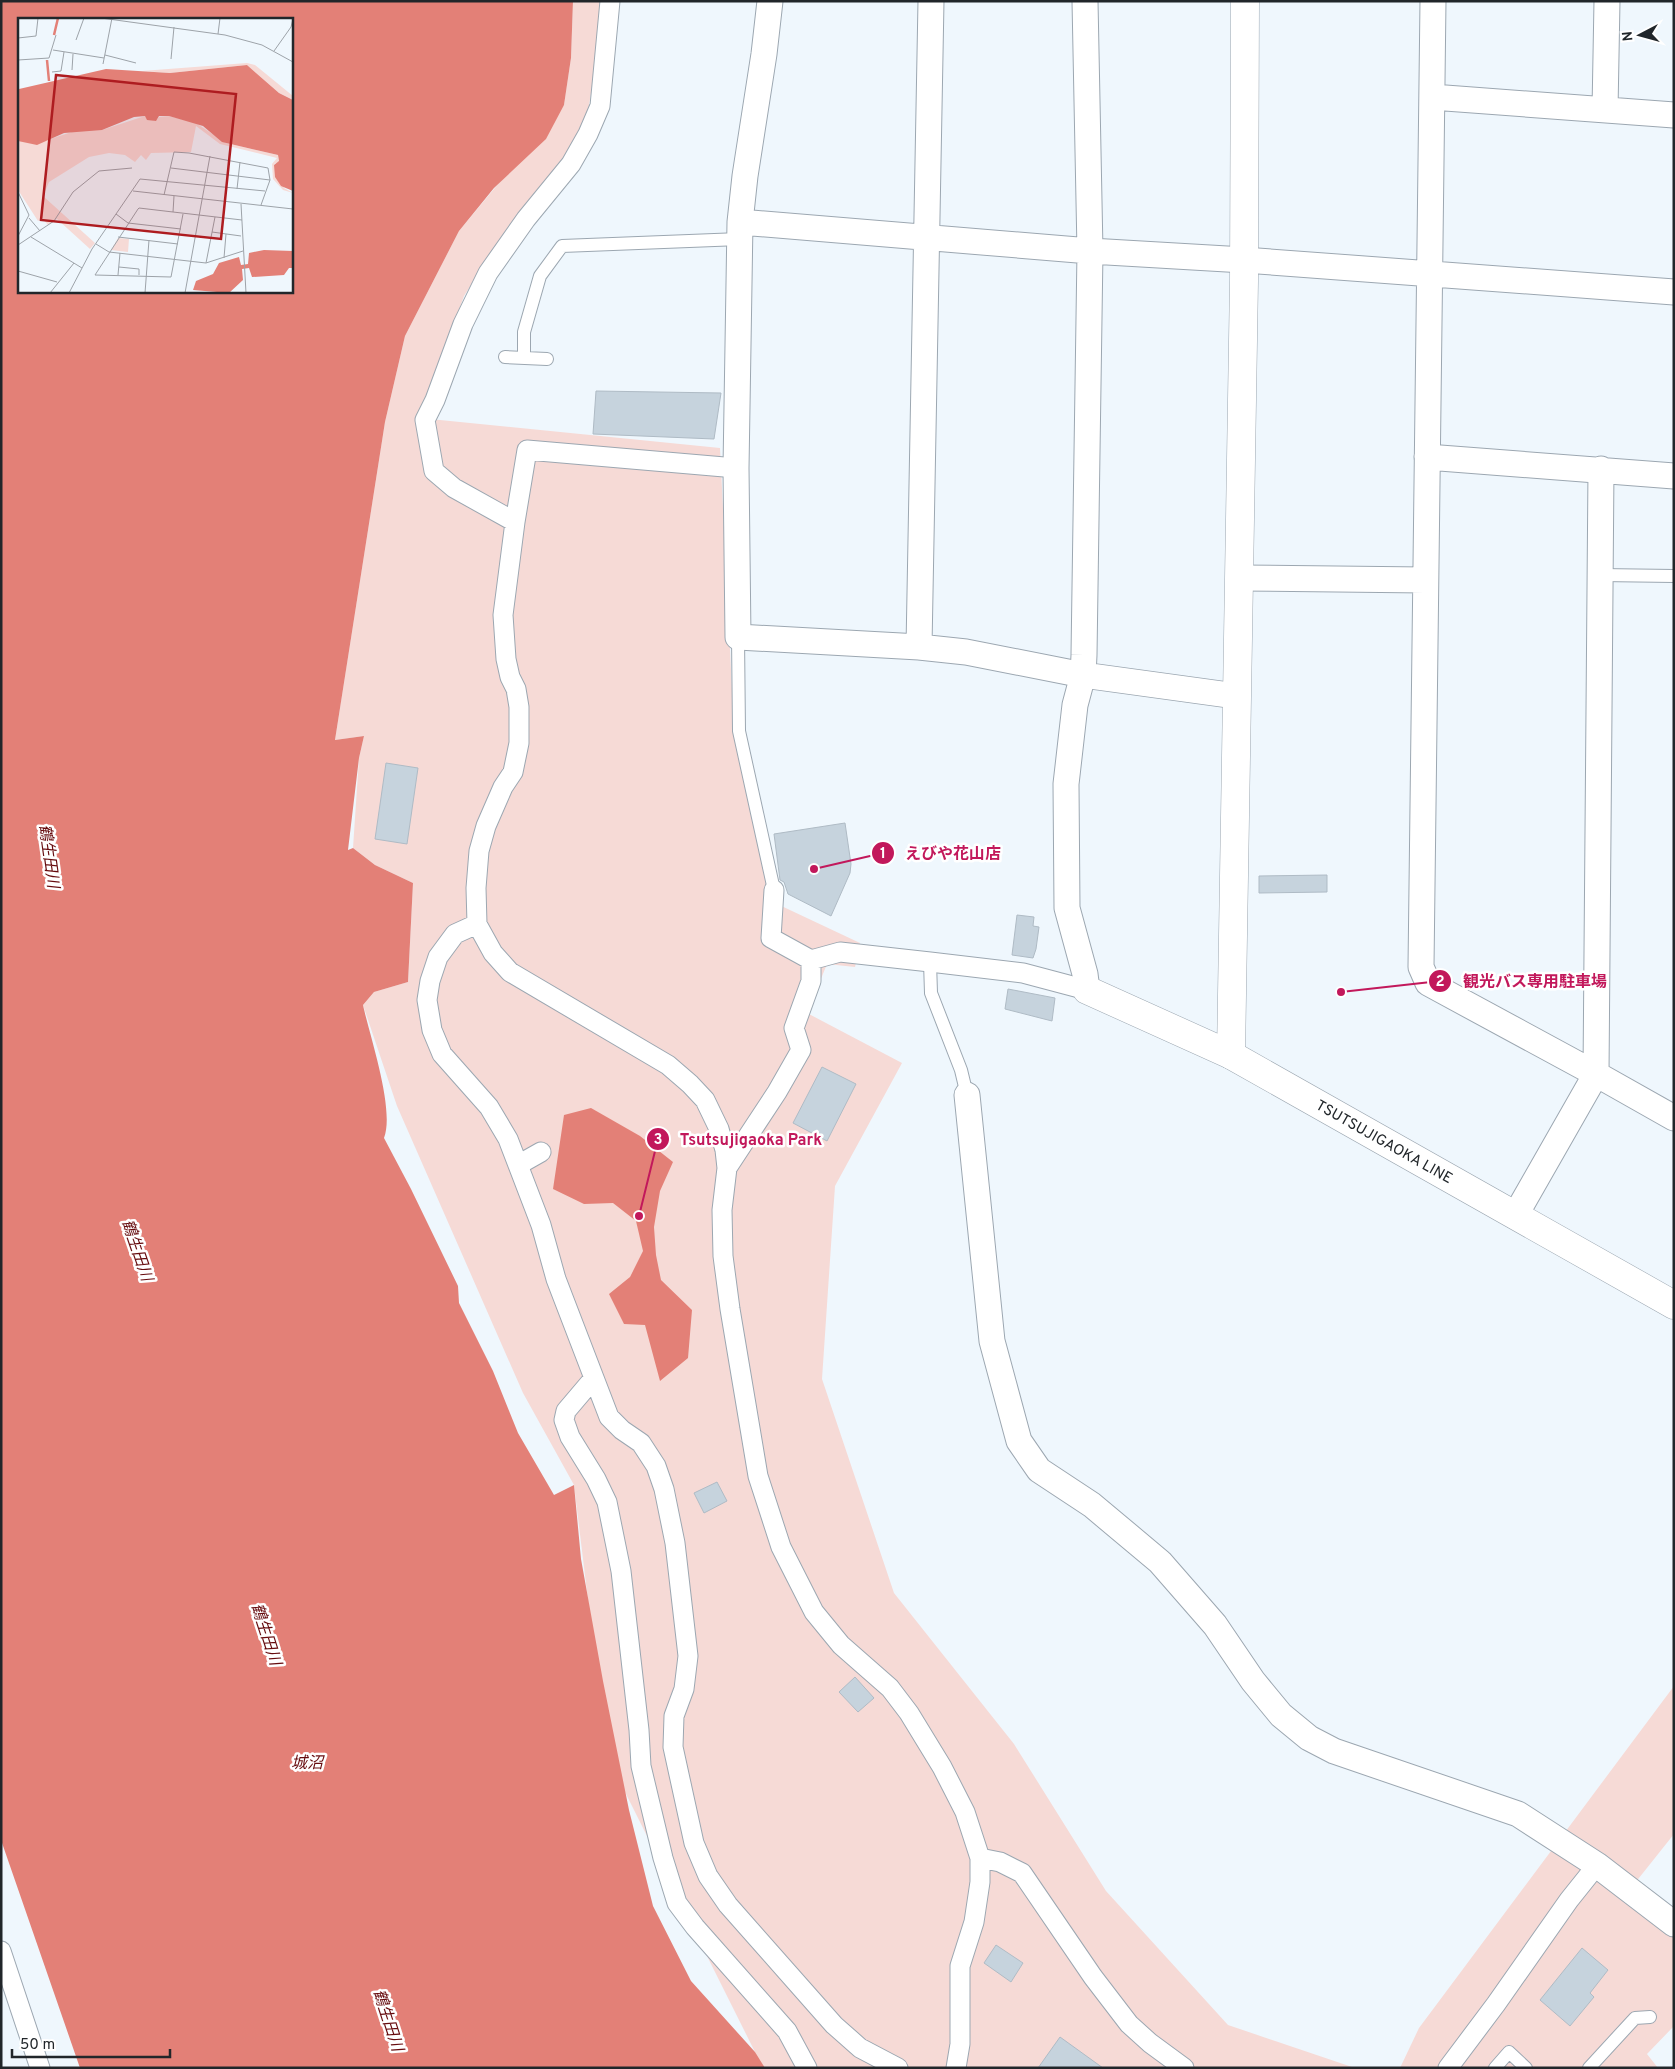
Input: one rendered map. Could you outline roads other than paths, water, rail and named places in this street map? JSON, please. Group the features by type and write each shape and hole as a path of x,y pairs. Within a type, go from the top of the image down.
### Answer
{"street":[{"path":"515,522 454,488 434,471 425,420 435,400 463,324 488,273 526,219 571,164 588,134 600,106 610,1"},
{"path":"770,1 764,54 745,176 740,231 736,468 738,636 919,647 966,652 1083,675 1209,694 1236,696"},
{"path":"919,647 930,1"},
{"path":"774,890 771,938 811,960 840,952 1023,973 1087,990 1085,974 1067,908 1066,784 1075,705 1083,675 1090,251 1085,1"},
{"path":"1231,1056 1236,696 1240,578 1245,1"},
{"path":"1433,1 1421,967 1428,983 1674,1118"},
{"path":"1605,110 1608,1"},
{"path":"1432,97 1674,115"},
{"path":"740,231 927,238 1674,292"},
{"path":"736,468 527,450 515,522 503,615 506,659 510,677 516,689 519,707 521,724 519,743 513,772 494,805 479,851 476,924 493,953 510,972 668,1065 705,1100 719,1129 725,1150 727,1168 722,1210 722,1256 727,1291 758,1476 780,1547 814,1612 841,1644 890,1688 910,1713 942,1767 965,1812 980,1858 980,1882 974,1922 960,1966 960,2044 956,2068"},
{"path":"1427,457 1674,476"},
{"path":"1515,1216 1596,1074 1601,470"},
{"path":"1240,578 1425,580"},
{"path":"476,924 455,934 438,957 430,981 427,1000 428,1014 432,1030 442,1054 489,1107 508,1139 541,1225 556,1279 609,1417 622,1430 641,1443 656,1466 664,1489 675,1544 680,1604 688,1656 684,1689 674,1716 673,1747 694,1843 708,1876 728,1905 834,2025 860,2048 898,2068"},
{"path":"727,1168 777,1092 801,1050 794,1028 811,981 811,960"},
{"name":"TSUTSUJIGAOKA LINE","path":"1087,990 1231,1056 1674,1305"},
{"path":"967,1095 992,1341 1019,1441 1039,1470 1092,1505 1160,1562 1215,1625 1253,1680 1281,1715 1309,1738 1334,1751 1518,1814 1597,1865 1674,1924"},
{"path":"518,1165 541,1152"},
{"path":"594,1378 566,1411 564,1420 570,1438 596,1479 607,1502 621,1571 639,1730 641,1766 663,1858 677,1903 695,1927 787,2031 807,2068"},
{"path":"980,1858 1000,1862 1022,1873 1093,1977 1130,2024 1150,2043 1184,2068"},
{"path":"1448,2068 1496,2004 1569,1900 1597,1865"},
{"path":"1,1951 40,2068"}],"lane":[{"path":"524,358 523,338 540,276 562,246 740,231"},
{"path":"505,357 547,359"},
{"path":"1600,575 1674,576"},
{"path":"738,636 739,731 774,890"},
{"path":"930,962 931,993 962,1070 967,1095"},
{"path":"1589,2068 1634,2018 1650,2017"},
{"path":"1495,2068 1509,2052 1526,2068"}],"water":[{"name":"城沼","path":"1,1 573,1 571,58 564,105 546,139 494,188 459,231 405,336 385,422 335,740 364,736 359,758 348,850 353,848 375,865 413,883 408,982 374,992 363,1005 384,1092 387,1126 384,1138 458,1286 459,1303 493,1371 518,1433 554,1495 574,1485 581,1559 603,1681 629,1810 653,1906 691,1981 755,2052 765,2068 80,2068 1,1840"},
{"path":"591,1108 640,1136 673,1162 660,1191 654,1227 656,1255 661,1280 692,1310 688,1358 660,1381 645,1325 624,1324 609,1294 630,1277 643,1251 636,1221 613,1203 584,1204 553,1189 564,1115"}],"place":[{"name":"えびや花山店","path":"814,869"},
{"name":"観光バス専用駐車場","path":"1341,992"},
{"name":"Tsutsujigaoka Park","path":"639,1216"}],"water label":[{"name":"鶴生田川","path":"50,856"},
{"name":"鶴生田川","path":"138,1250"},
{"name":"鶴生田川","path":"267,1634"},
{"name":"鶴生田川","path":"389,2020"}]}
